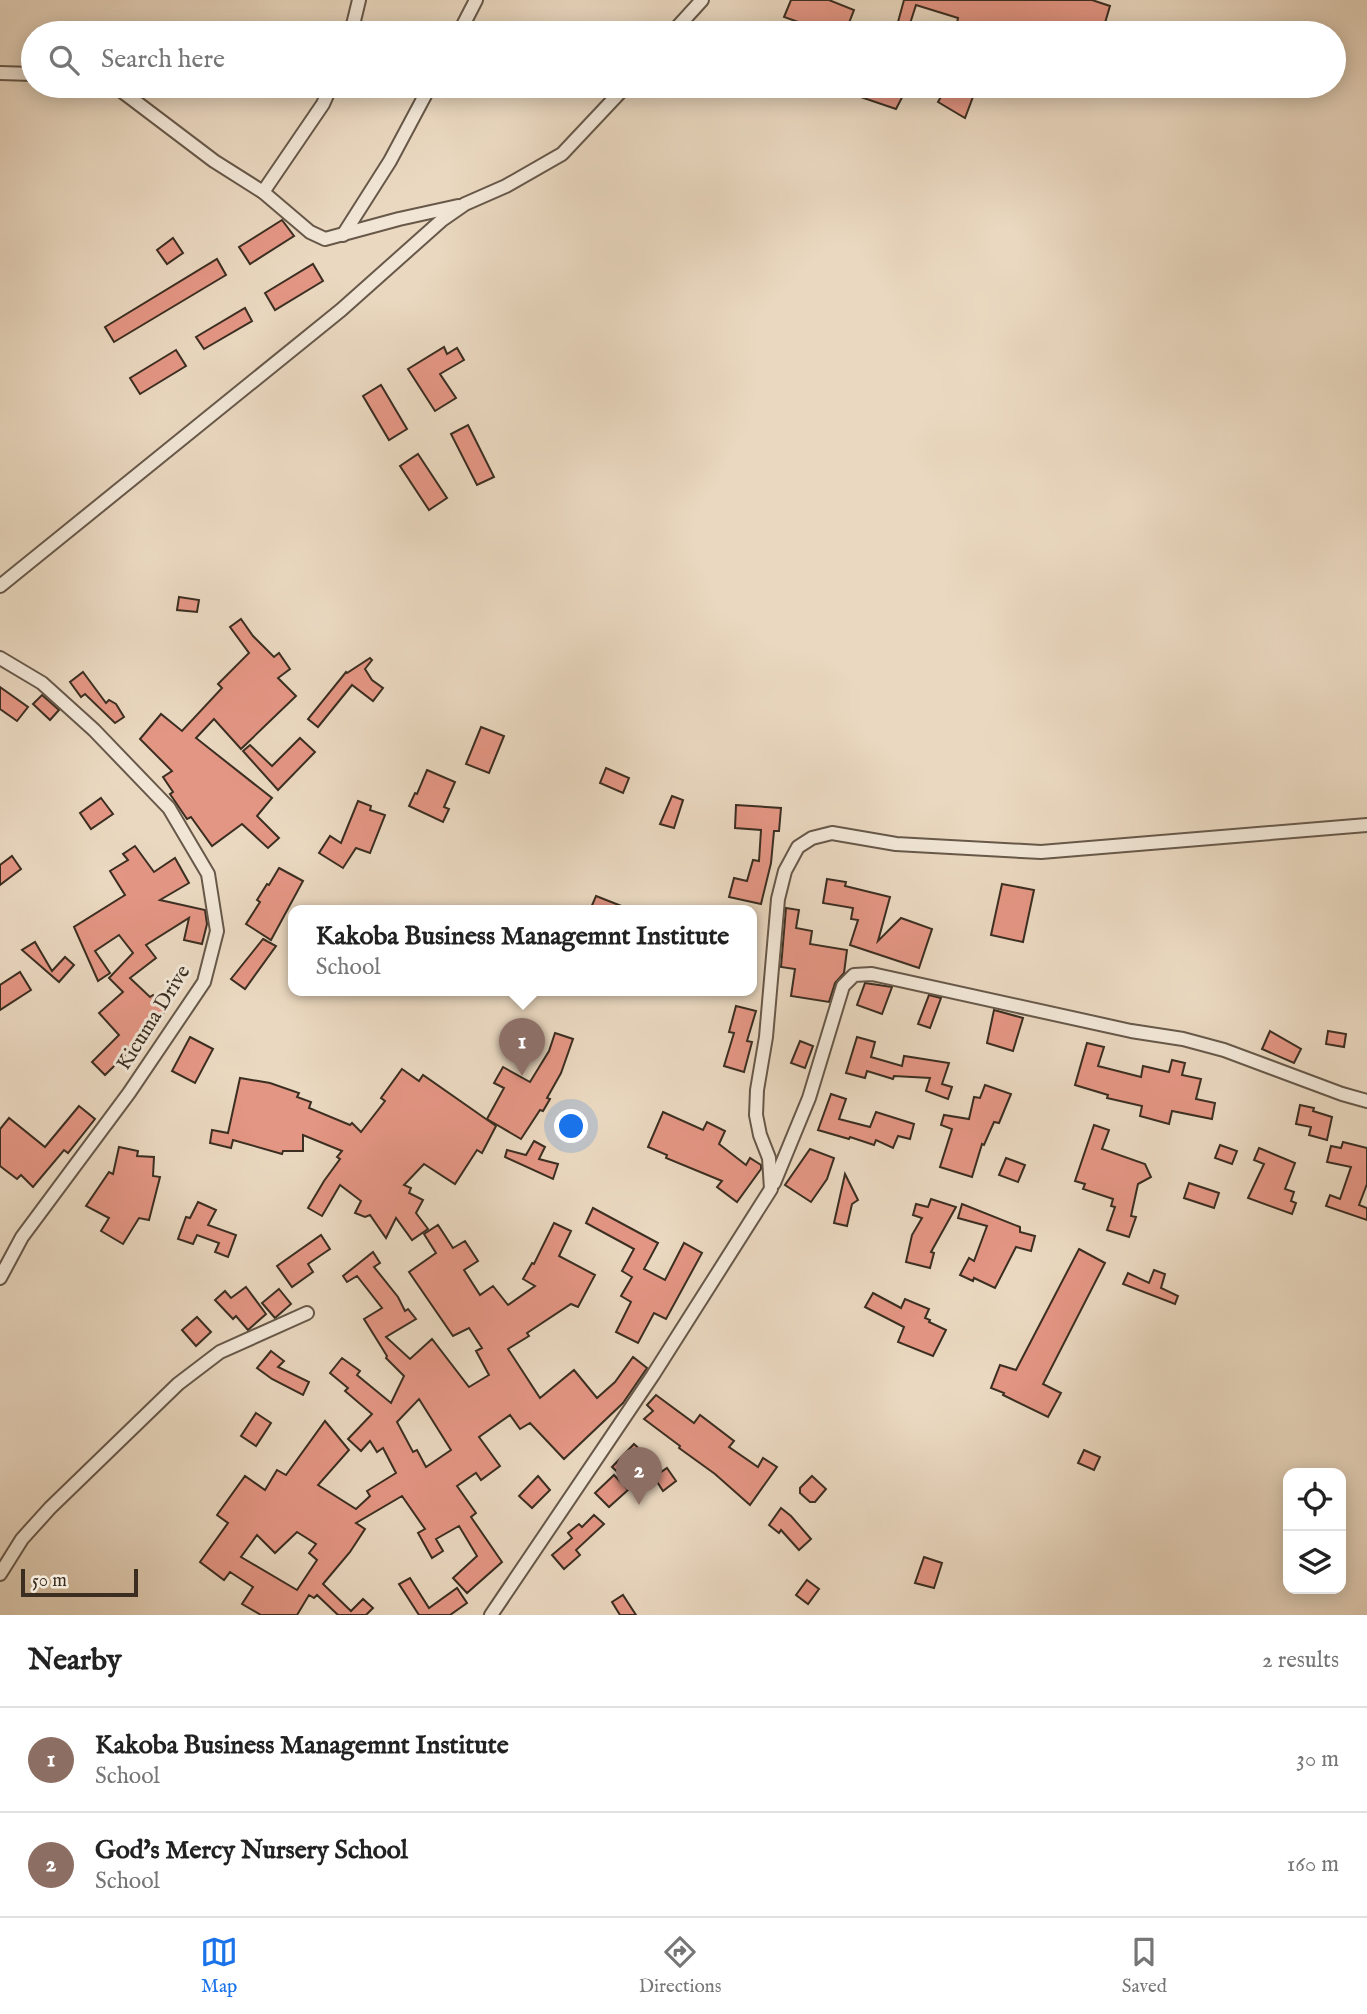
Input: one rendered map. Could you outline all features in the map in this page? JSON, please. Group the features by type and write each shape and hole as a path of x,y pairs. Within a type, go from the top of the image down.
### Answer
{"street":[{"path":"354,21 359,0"},
{"path":"465,21 476,0"},
{"path":"684,21 702,0"},
{"path":"0,73 21,74"},
{"path":"130,98 214,161 263,192 310,232 325,239 465,204 506,186 562,154 615,98"},
{"path":"263,192 325,98"},
{"path":"343,235 390,161 424,98"},
{"path":"0,586 341,310 442,220 465,204"},
{"name":"Kicuma Drive","path":"0,658 42,683 94,730 169,808 208,874 217,930 204,982 129,1093 22,1237 0,1278"},
{"path":"771,1189 769,1158 756,1115 778,899 785,871 798,847 812,838 832,833 896,844 1041,852 1367,825"},
{"path":"491,1615 653,1375 771,1189 808,1098 843,986 854,975 872,974 1118,1028 1183,1039 1224,1050 1367,1101"},
{"path":"0,1574 22,1539 50,1508 178,1384 220,1352 307,1313"}],"building":[{"path":"791,0 829,0 854,10 850,21 795,21 784,17"},
{"path":"904,0 1092,0 1110,6 1106,21 957,21 958,18 916,5 911,21 898,21"},
{"path":"864,98 902,98 896,109"},
{"path":"940,98 972,98 965,118 938,102"},
{"path":"282,220 294,236 250,264 239,247"},
{"path":"173,238 183,253 167,264 157,250"},
{"path":"217,259 226,275 114,342 105,327"},
{"path":"313,264 323,281 275,310 265,293"},
{"path":"245,308 252,321 204,349 196,337"},
{"path":"444,347 447,354 457,348 464,360 440,374 456,398 435,411 408,369"},
{"path":"176,350 186,366 140,394 130,378"},
{"path":"381,385 407,429 389,440 363,396"},
{"path":"468,425 494,477 477,485 451,434"},
{"path":"418,454 447,498 429,510 400,466"},
{"path":"179,597 199,600 197,612 177,610"},
{"path":"241,619 274,657 279,653 290,669 278,678 296,696 241,749 214,719 196,738 272,798 257,816 279,838 268,848 242,824 212,846 191,817 187,819 170,794 173,792 163,777 172,771 140,739 161,714 182,731 222,688 218,684 249,653 230,627"},
{"path":"370,658 372,660 365,669 372,680 383,688 373,701 352,685 318,727 308,719 346,672"},
{"path":"83,672 106,703 109,700 116,704 124,717 115,723 85,694 81,697 70,682"},
{"path":"0,687 28,707 17,721 0,709"},
{"path":"42,695 59,710 50,720 33,704"},
{"path":"481,727 504,736 489,773 466,764"},
{"path":"300,738 315,752 278,790 243,751 250,745 272,766"},
{"path":"606,768 629,778 623,793 600,783"},
{"path":"427,770 455,782 444,807 449,809 443,822 409,806"},
{"path":"672,796 683,800 674,828 660,824"},
{"path":"101,798 113,814 91,829 80,813"},
{"path":"358,801 371,806 370,810 385,815 370,853 356,848 343,868 319,853 330,836 341,843"},
{"path":"736,805 781,808 779,831 774,831 771,863 761,904 729,897 734,878 747,881 753,860 759,861 761,830 735,828"},
{"path":"135,846 154,872 175,858 189,883 160,900 205,910 207,924 202,944 184,940 189,918 146,945 156,958 130,978 150,997 153,995 166,1011 149,1025 152,1029 105,1075 92,1062 119,1035 99,1013 123,992 109,978 133,953 119,935 95,951 110,973 98,981 74,927 125,895 110,871 128,860 123,854"},
{"path":"12,856 21,869 0,885 0,865"},
{"path":"279,868 303,881 271,940 246,924 260,902 257,900 267,884 269,885"},
{"path":"827,879 846,882 845,886 890,897 878,941 901,918 932,929 919,968 850,945 858,920 851,919 853,908 823,903"},
{"path":"1002,884 1034,890 1023,942 991,935"},
{"path":"596,896 619,905 592,905"},
{"path":"786,908 799,910 796,928 812,931 810,944 847,950 844,973 835,983 829,1002 791,996 795,969 781,967"},
{"path":"263,939 276,946 245,989 231,979"},
{"path":"35,942 52,971 65,957 74,965 59,982 22,950"},
{"path":"20,972 31,990 0,1010 0,985"},
{"path":"865,983 892,987 882,1014 857,1005"},
{"path":"929,995 941,998 930,1028 918,1024"},
{"path":"736,1006 756,1011 747,1041 752,1042 744,1072 724,1066 734,1033 729,1032"},
{"path":"994,1010 1023,1018 1013,1051 987,1043"},
{"path":"1270,1031 1301,1049 1294,1063 1262,1049"},
{"path":"1328,1031 1346,1034 1344,1047 1326,1044"},
{"path":"555,1033 573,1039 561,1073 547,1098 550,1099 521,1139 487,1119 504,1088 494,1083 503,1067 530,1082 549,1051"},
{"path":"190,1037 213,1049 195,1083 172,1071"},
{"path":"857,1037 875,1042 871,1057 902,1066 904,1056 949,1063 942,1084 952,1087 948,1099 926,1091 930,1078 894,1076 893,1079 867,1071 865,1078 846,1073"},
{"path":"800,1041 813,1046 805,1068 791,1063"},
{"path":"1087,1043 1104,1047 1098,1066 1141,1077 1143,1066 1169,1072 1172,1060 1185,1063 1182,1075 1201,1079 1196,1099 1215,1103 1212,1119 1172,1111 1169,1124 1140,1116 1142,1106 1107,1098 1108,1095 1075,1085"},
{"path":"402,1069 419,1081 423,1075 496,1126 482,1153 477,1150 455,1184 424,1164 404,1185 411,1188 409,1193 423,1200 416,1213 428,1229 412,1240 396,1218 386,1238 370,1215 365,1217 355,1213 361,1201 340,1185 322,1216 308,1208 340,1159 337,1157 342,1151 303,1135 303,1151 283,1151 282,1154 233,1140 231,1148 210,1143 212,1130 228,1133 240,1078 270,1083 299,1093 297,1097 311,1102 309,1108 350,1125 352,1123 361,1132 385,1101 381,1098"},
{"path":"985,1085 1011,1094 999,1123 994,1122 984,1145 982,1144 972,1177 940,1167 952,1129 941,1125 944,1115 969,1119 974,1097 980,1098"},
{"path":"831,1094 846,1099 839,1119 870,1127 876,1112 914,1124 910,1139 898,1136 893,1148 876,1140 874,1145 818,1130"},
{"path":"1300,1105 1314,1108 1313,1111 1332,1117 1327,1140 1309,1135 1311,1127 1296,1124"},
{"path":"79,1106 95,1119 68,1153 64,1150 33,1187 21,1175 17,1179 0,1166 0,1129 9,1118 45,1147"},
{"path":"663,1112 703,1130 707,1122 725,1131 719,1144 746,1165 750,1158 761,1165 761,1169 737,1202 717,1187 722,1181 666,1158 667,1155 648,1147"},
{"path":"1094,1125 1109,1130 1102,1149 1145,1164 1151,1177 1138,1184 1131,1216 1136,1217 1129,1237 1107,1230 1115,1207 1111,1206 1113,1199 1083,1189 1085,1184 1075,1181"},
{"path":"534,1141 545,1147 539,1159 558,1164 553,1179 505,1157 507,1150 526,1155"},
{"path":"1343,1142 1367,1148 1367,1184 1359,1205 1367,1208 1367,1220 1326,1206 1330,1195 1340,1199 1351,1167 1327,1162 1331,1146 1341,1148"},
{"path":"1220,1145 1237,1151 1232,1164 1215,1158"},
{"path":"119,1147 138,1151 137,1156 154,1157 153,1176 160,1177 149,1220 139,1218 123,1244 101,1231 109,1218 86,1206 109,1172 113,1174"},
{"path":"1259,1148 1295,1163 1285,1189 1294,1192 1291,1201 1296,1203 1292,1214 1248,1198 1264,1164 1254,1160"},
{"path":"810,1149 834,1158 827,1179 811,1202 785,1185"},
{"path":"1006,1158 1025,1165 1018,1182 999,1175"},
{"path":"845,1174 858,1200 852,1204 847,1226 834,1223"},
{"path":"1189,1183 1219,1193 1214,1208 1184,1198"},
{"path":"931,1199 956,1207 931,1252 934,1253 930,1268 906,1262 912,1235 922,1218 913,1215 916,1204 928,1207"},
{"path":"198,1202 216,1210 208,1225 236,1235 228,1257 215,1252 219,1243 197,1235 193,1244 178,1239 186,1217 190,1218"},
{"path":"962,1204 1020,1227 1020,1232 1035,1236 1031,1251 1016,1247 995,1288 960,1275 969,1258 974,1261 987,1226 958,1218"},
{"path":"593,1208 658,1243 644,1269 665,1280 684,1243 702,1253 666,1319 654,1313 638,1343 616,1332 631,1302 621,1296 632,1277 622,1271 634,1249 586,1223"},
{"path":"554,1223 571,1231 559,1256 595,1275 578,1307 571,1304 508,1349 540,1398 574,1370 597,1398 615,1382 633,1357 647,1368 623,1403 564,1459 530,1423 520,1429 510,1415 479,1437 500,1466 481,1480 476,1473 457,1486 476,1513 471,1517 502,1562 467,1593 453,1578 477,1556 459,1526 436,1539 443,1551 432,1558 418,1533 425,1529 402,1496 356,1523 365,1529 323,1584 351,1611 363,1599 373,1608 366,1615 338,1615 317,1595 314,1598 309,1595 297,1615 261,1615 242,1604 253,1587 230,1572 224,1580 200,1562 228,1523 217,1515 245,1476 265,1490 277,1470 286,1475 325,1421 349,1450 318,1485 356,1509 370,1496 367,1491 396,1473 383,1448 377,1452 370,1441 361,1451 348,1439 372,1414 345,1391 348,1388 330,1373 342,1358 360,1371 357,1375 391,1403 404,1376 386,1358 364,1319 382,1308 357,1276 347,1282 343,1276 373,1252 380,1263 374,1267 398,1297 405,1311 408,1309 416,1319 386,1337 410,1359 432,1339 469,1387 489,1375 476,1351 482,1348 469,1328 453,1336 409,1272 436,1253 424,1234 438,1225 453,1248 465,1241 478,1261 464,1270 480,1295 493,1286 508,1305 535,1286 523,1279 532,1263 534,1264","holes":["419,1399 451,1450 426,1467 417,1450 413,1452 397,1422","297,1532 316,1544 309,1553 317,1560 297,1590 241,1557 257,1535 275,1553"]},
{"path":"321,1235 330,1249 308,1264 313,1272 292,1287 277,1266"},
{"path":"1079,1249 1105,1263 1043,1384 1061,1393 1048,1417 991,1388 1000,1365 1016,1370"},
{"path":"1154,1270 1165,1274 1161,1288 1178,1296 1175,1304 1123,1284 1128,1273 1149,1283"},
{"path":"246,1287 266,1314 248,1330 236,1316 233,1319 215,1300 225,1291 231,1298"},
{"path":"279,1289 291,1304 275,1318 262,1303"},
{"path":"873,1293 901,1308 905,1299 929,1309 925,1318 946,1330 933,1356 898,1342 904,1327 865,1307"},
{"path":"197,1317 211,1332 196,1346 182,1330"},
{"path":"271,1351 284,1361 278,1367 309,1382 303,1395 257,1368"},
{"path":"656,1395 694,1423 700,1415 734,1441 729,1447 758,1467 763,1458 777,1467 750,1505 644,1419 653,1411 647,1405"},
{"path":"256,1413 271,1423 256,1446 241,1436"},
{"path":"634,1444 647,1456 625,1479 612,1467"},
{"path":"1084,1450 1100,1457 1094,1470 1078,1463"},
{"path":"667,1468 676,1481 663,1491 654,1477"},
{"path":"614,1475 628,1490 609,1507 595,1493"},
{"path":"538,1476 550,1490 532,1508 519,1496"},
{"path":"812,1476 826,1489 815,1502 810,1502 800,1493 800,1488"},
{"path":"781,1508 811,1539 799,1550 781,1530 779,1533 769,1525"},
{"path":"594,1515 604,1524 576,1550 580,1555 564,1569 552,1555 572,1538 568,1533 579,1524 582,1527"},
{"path":"924,1557 942,1563 934,1588 915,1583"},
{"path":"410,1578 429,1608 457,1588 467,1603 450,1615 419,1615 399,1584"},
{"path":"807,1580 819,1589 808,1604 796,1595"},
{"path":"623,1595 636,1615 620,1615 612,1602"}],"place":[{"name":"Kakoba Business Managemnt Institute","path":"522,1076"},
{"name":"God's Mercy Nursery School","path":"639,1505"}]}
